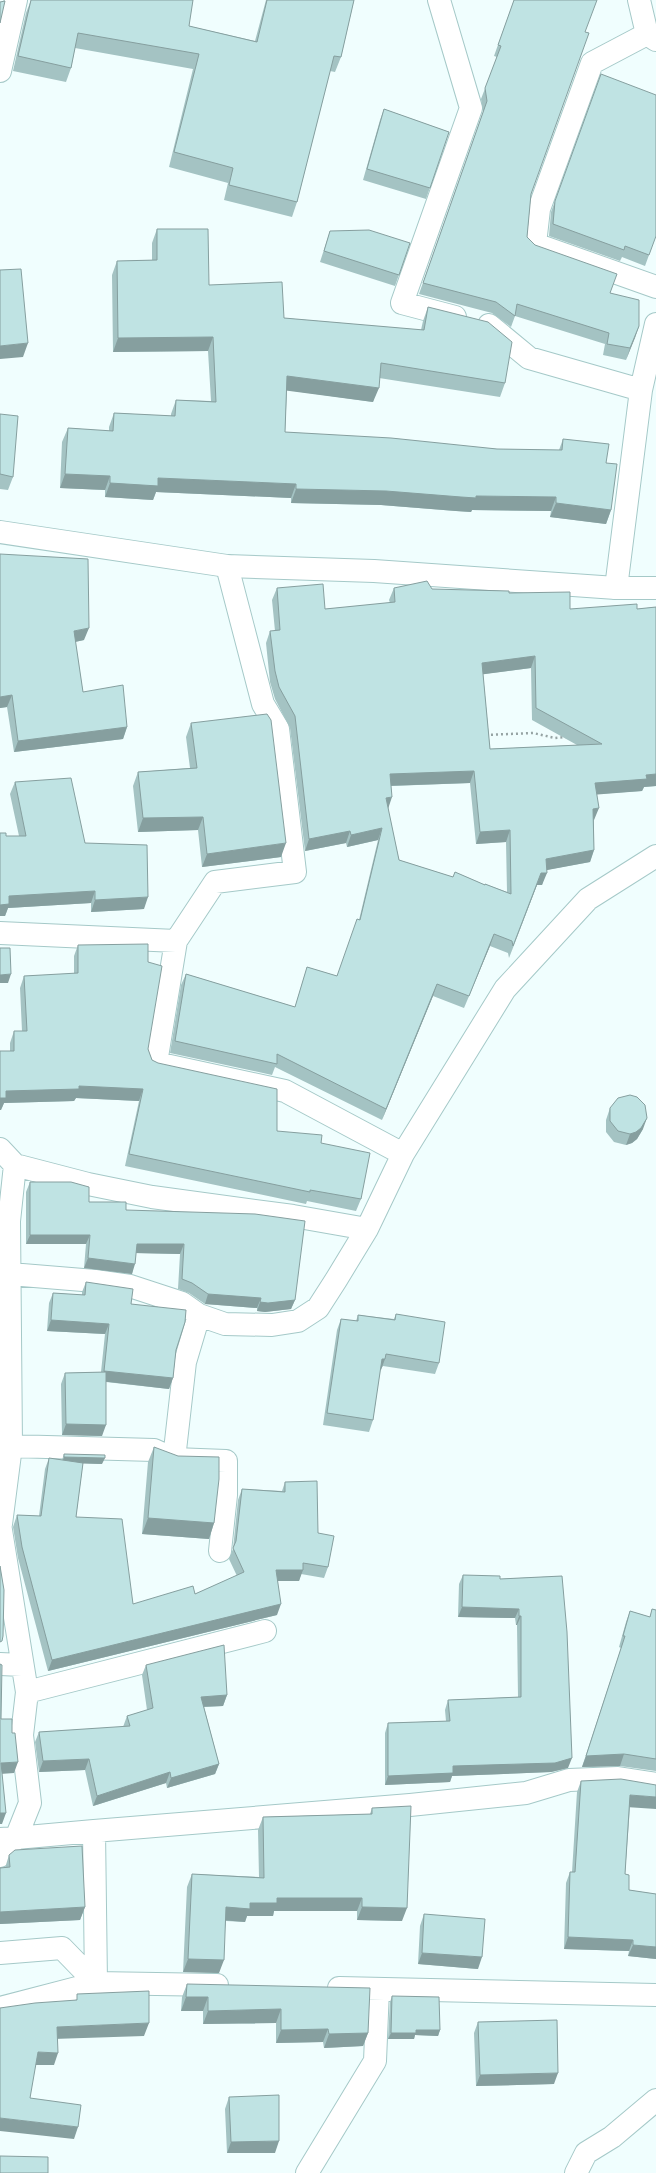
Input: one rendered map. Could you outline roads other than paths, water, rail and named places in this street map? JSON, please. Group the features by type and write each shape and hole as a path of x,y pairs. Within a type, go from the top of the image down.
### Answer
{"street":[{"path":"0,71 16,0"},
{"path":"439,0 471,108 402,303 489,325 529,358 641,390"},
{"path":"639,0 651,37 592,63 539,209 534,244 656,287"},
{"path":"616,588 641,390 656,324"},
{"path":"0,532 227,566 374,571 616,588 656,588"},
{"path":"227,566 263,704 278,729 295,872 215,882 176,941 156,1063 284,1091 403,1154"},
{"path":"10,1274 95,1280 130,1286 182,1303 199,1315 225,1324 272,1325 298,1321 318,1308 367,1229 403,1154 505,989 588,899 656,856"},
{"path":"0,933 176,941"},
{"path":"0,1149 15,1165 88,1184 152,1197 293,1216 367,1229"},
{"path":"0,1856 8,1838 30,1803 22,1735 27,1692 0,1524 11,1446 5,1360 10,1274 9,1221 15,1165"},
{"path":"174,1459 185,1362 199,1315"},
{"path":"11,1446 154,1450 174,1459 226,1461 226,1495 220,1551"},
{"path":"27,1692 265,1631"},
{"path":"0,1664 22,1665"},
{"path":"8,1838 410,1805 526,1793 569,1780 618,1778 656,1784"},
{"path":"94,1831 96,1982"},
{"path":"0,1953 62,1948 96,1982"},
{"path":"0,2008 96,1982 237,1986"},
{"path":"315,1988 656,1995"},
{"path":"307,2173 374,2061 378,1989"},
{"path":"576,2173 586,2153 612,2137 656,2100"}]}
